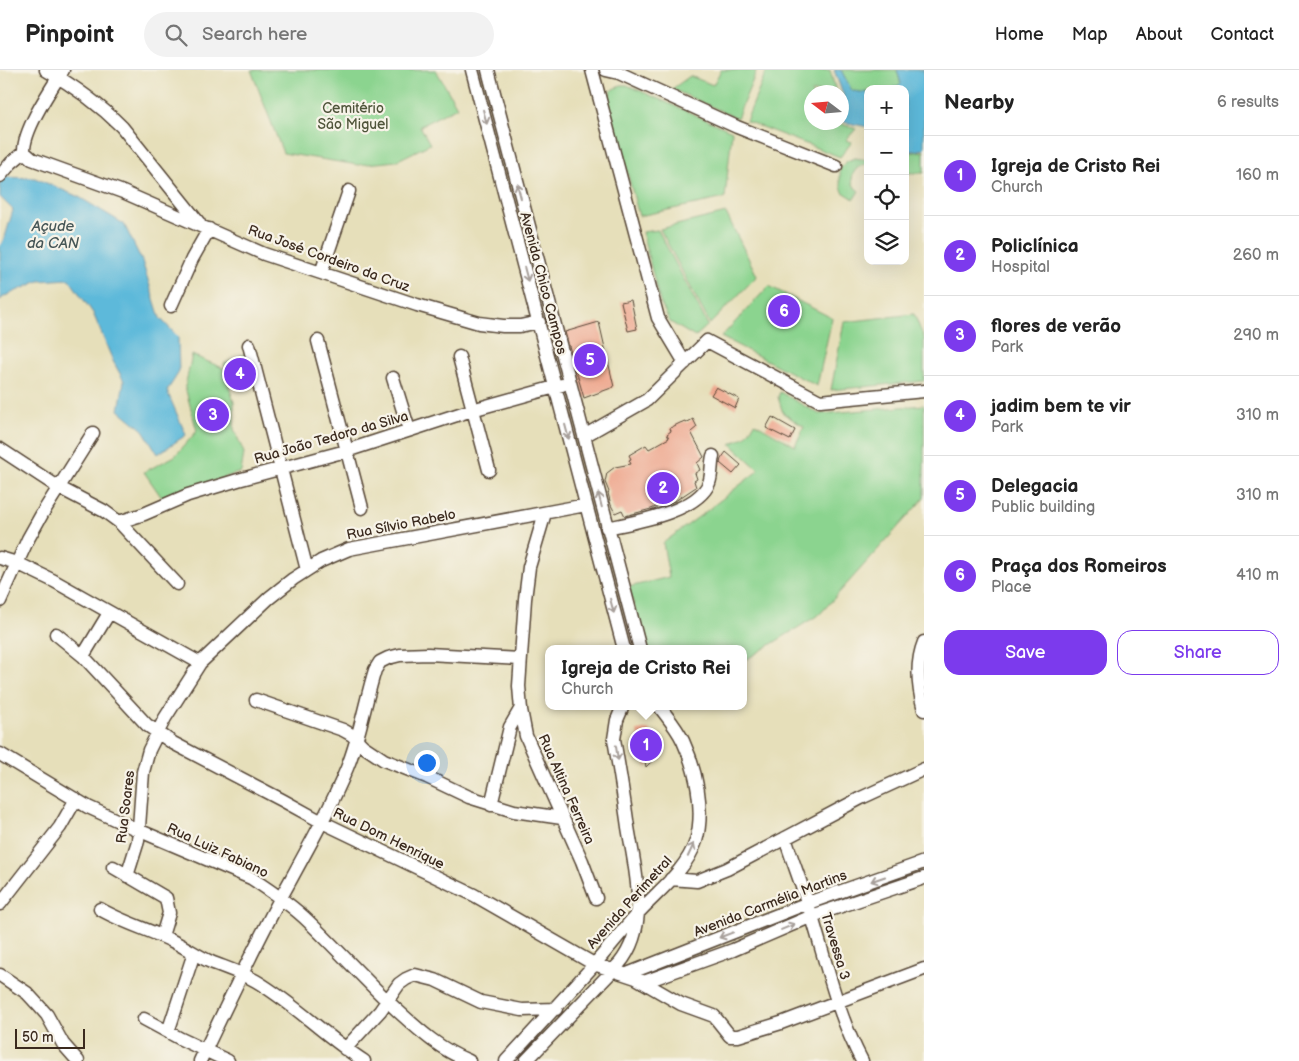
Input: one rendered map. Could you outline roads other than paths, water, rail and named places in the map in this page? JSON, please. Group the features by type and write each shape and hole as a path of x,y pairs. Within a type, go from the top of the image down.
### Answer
{"street":[{"path":"46,70 61,74 122,127 204,227 171,306"},
{"name":"Avenida Chico Campos","path":"472,70 623,645"},
{"name":"Avenida Chico Campos","path":"488,70 639,645"},
{"path":"592,70 658,318 685,363"},
{"path":"606,70 619,74 737,127 836,166"},
{"path":"0,176 12,163 28,155 24,147 29,130 61,74"},
{"name":"Rua José Cordeiro da Cruz","path":"28,155 124,192 264,254 417,306 479,323 520,326 539,322"},
{"path":"498,166 512,162"},
{"path":"321,273 349,191"},
{"path":"318,341 362,508"},
{"path":"584,436 647,400 707,341 820,401 924,391"},
{"path":"249,344 307,570"},
{"path":"459,357 489,470"},
{"path":"393,378 409,430"},
{"name":"Rua João Tedoro da Silva","path":"118,522 144,514 188,495 346,451 472,410 555,388 569,382"},
{"path":"0,601 33,531 58,487 93,433"},
{"path":"0,449 58,487 104,512 118,522 178,584"},
{"path":"607,528 638,521 686,505 704,492 710,482 713,456"},
{"name":"Rua Sílvio Rabelo","path":"200,664 269,598 307,570 335,554 349,549 586,505"},
{"name":"Rua Altina Ferreira","path":"545,513 529,567 518,686 526,736 582,861 596,898"},
{"path":"0,558 17,563 68,588 200,664"},
{"path":"606,582 621,578"},
{"path":"83,656 109,612"},
{"name":"Rua Dom Henrique","path":"56,634 83,656 116,693 156,733 322,822 474,895 594,964 628,974 681,1004 714,1016 730,1036 738,1036 773,1025 837,1001"},
{"path":"924,642 920,651 918,671 924,710"},
{"path":"203,1056 215,1027 280,898 322,822 347,768 357,741 370,685 380,662 400,655 428,654 520,659"},
{"name":"Rua Soares","path":"127,876 136,849 143,772 156,733 200,664"},
{"path":"256,700 343,730 384,760 428,777 469,797 514,811 562,818"},
{"path":"491,805 510,727 521,708"},
{"path":"526,1061 613,971 628,951 634,936 638,913 637,885 614,739 617,720 621,710"},
{"name":"Avenida Perimetral","path":"506,1061 638,913 671,880 691,852 696,841 699,802 690,762 683,741 662,710"},
{"name":"Rua Luiz Fabiano","path":"0,754 76,799 138,830 251,878 307,920 430,1040 469,1061"},
{"path":"671,880 697,881 727,869 861,798 924,769"},
{"path":"0,904 54,834 76,799"},
{"name":"Travessa 3","path":"785,838 808,903 837,1001 862,1061"},
{"name":"Avenida Carmélia Martins","path":"628,974 808,903 924,862"},
{"path":"113,867 166,898 169,913 162,936"},
{"name":"Avenida Carmélia Martins","path":"644,982 733,950 812,916 924,878"},
{"path":"100,909 243,974 276,995 345,1049 364,1061"},
{"path":"168,1032 194,953"},
{"path":"837,1001 924,969"},
{"path":"0,975 27,993 39,1006 47,1015 62,1044 78,1061"},
{"path":"345,1049 388,1001 400,984 415,975 435,980 481,1002 522,1010 576,1008"},
{"path":"144,1019 168,1032 203,1056 228,1061"}],"water":[{"path":"834,70 841,70 849,85 840,85"},
{"path":"897,70 924,70 924,149 909,151 909,85 899,85 901,84"},
{"path":"849,85 852,91 864,92 864,126 849,123"},
{"name":"Açude da CAN","path":"0,177 35,178 79,197 124,224 142,261 160,318 178,337 179,372 167,391 186,435 158,454 143,430 119,410 124,381 113,361 93,313 69,279 39,281 0,300 0,246 5,237 13,210 0,197"}],"place":[{"name":"Praça dos Romeiros","path":"784,311"},
{"name":"Delegacia","path":"590,360"},
{"name":"jadim bem te vir","path":"240,374"},
{"name":"flores de verão","path":"213,415"},
{"name":"Policlínica","path":"663,488"},
{"name":"Igreja de Cristo Rei","path":"646,745"}],"park label":[{"name":"Cemitério São Miguel","path":"353,116"}]}
